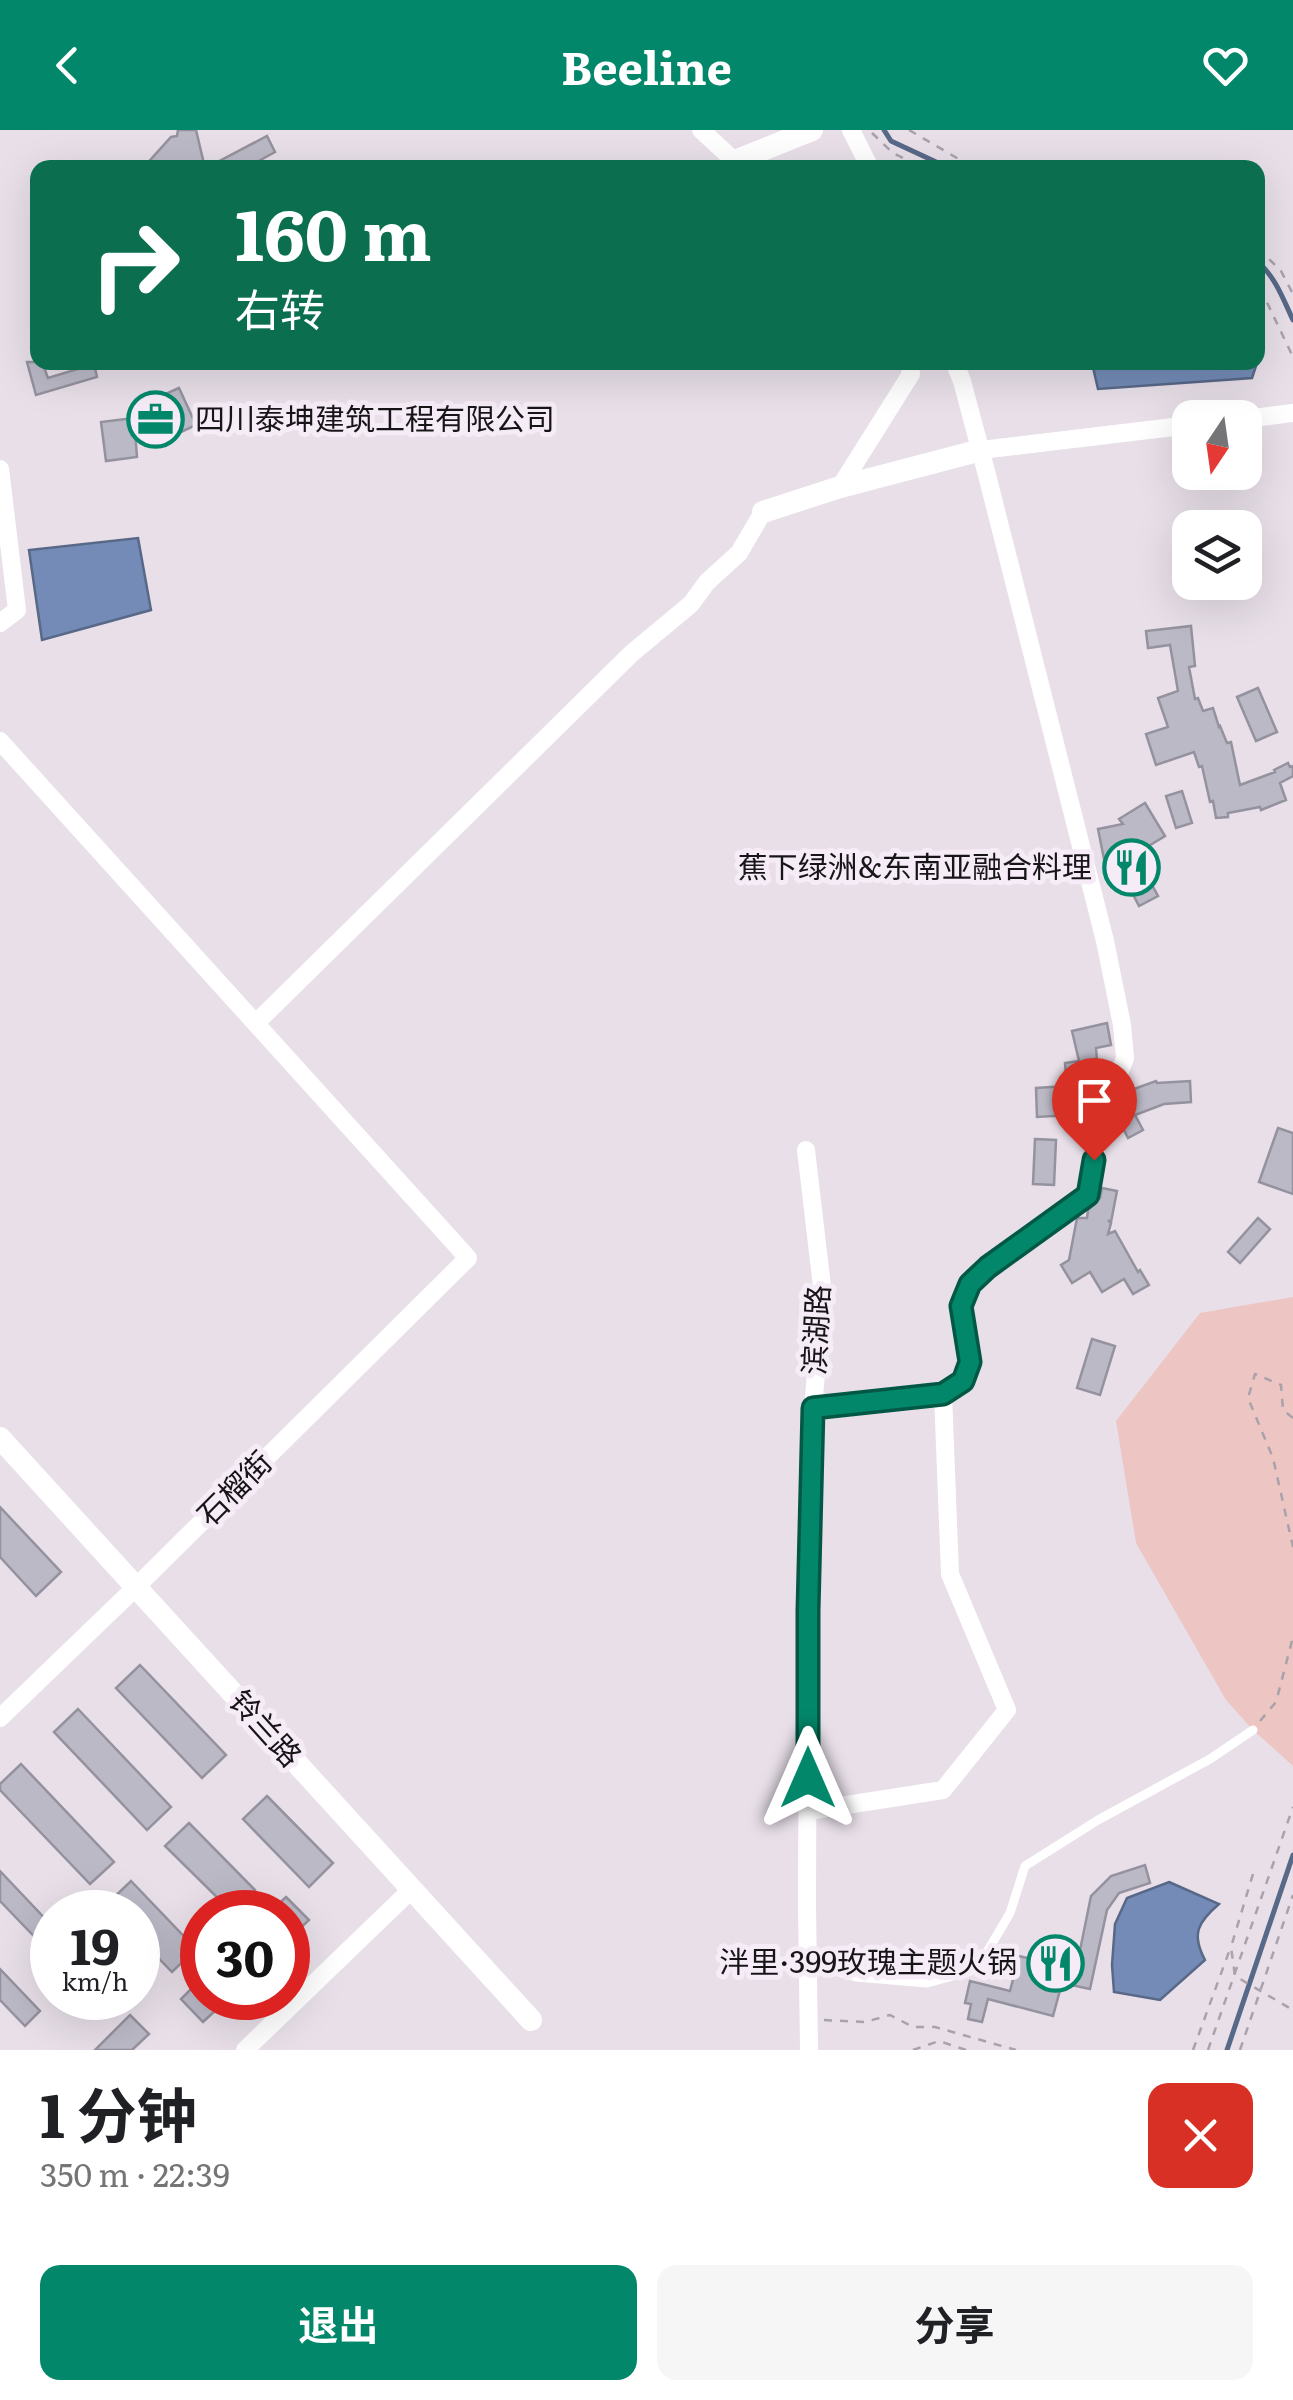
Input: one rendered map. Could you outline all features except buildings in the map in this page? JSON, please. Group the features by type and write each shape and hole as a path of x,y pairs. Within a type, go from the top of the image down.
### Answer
{"street":[{"path":"701,130 734,160"},
{"path":"747,160 812,130"},
{"path":"852,130 866,160"},
{"path":"840,487 910,370"},
{"path":"813,1408 943,1394 963,1381 970,1362 961,1306 970,1284 1088,1195 1100,1126 1125,1058 1105,941 957,370"},
{"path":"1262,417 1293,413"},
{"path":"0,741 256,1023 632,653 690,604 739,553 763,512 981,450 1172,428"},
{"path":"0,468 17,610 0,622"},
{"name":"石榴街","path":"0,1718 468,1258 256,1023"},
{"name":"滨湖路","path":"806,1150 822,1295 813,1408 808,1611 809,2050"},
{"path":"808,1811 944,1790 1008,1710 950,1574 943,1394"},
{"name":"铃兰路","path":"0,1438 531,2020"},
{"path":"246,2050 412,1890"}],"lane":[{"path":"808,1963 856,1977 912,1982 968,1972 984,1957 1010,1914 1025,1866 1098,1820 1210,1760 1253,1730"}],"path":[{"path":"868,130 893,153 907,160"},
{"path":"910,130 961,160"},
{"path":"1265,255 1281,271 1293,294"},
{"path":"1265,298 1293,357"},
{"path":"1293,1418 1283,1410 1282,1385 1255,1374 1248,1398 1272,1458 1293,1547"},
{"path":"1253,1730 1276,1702 1293,1637"},
{"path":"1208,2050 1293,1807"},
{"path":"1285,1828 1293,1831"},
{"path":"1194,2050 1253,1874"},
{"path":"1240,2050 1293,1895"},
{"path":"1231,1947 1235,1976 1293,2010"},
{"path":"810,2019 865,2022 890,2015 913,2026 935,2027 1016,2050"},
{"path":"938,2041 942,2050"},
{"path":"913,2050 938,2041 966,2050"}],"shaded area":[{"path":"1293,1297 1293,1766 1226,1700 1136,1543 1116,1421 1200,1313"}],"water":[{"path":"1094,370 1255,370 1252,378 1098,389"},
{"path":"138,538 151,610 42,640 29,550"},
{"path":"1169,1882 1219,1904 1199,1929 1198,1943 1205,1960 1160,2000 1114,1992 1115,1924 1127,1898"}],"waterway":[{"path":"884,130 891,141 932,160"},
{"path":"1265,269 1293,320"},
{"path":"1227,2050 1293,1855"}],"place":[{"name":"四川泰坤建筑工程有限公司","path":"156,420"},
{"name":"蕉下绿洲&东南亚融合料理","path":"1131,868"},
{"name":"泮里·399玫瑰主题火锅","path":"1056,1963"}],"route":[{"path":"808,1778 813,1408 943,1394 963,1381 970,1362 961,1306 970,1284 1088,1195 1094,1160"}]}
